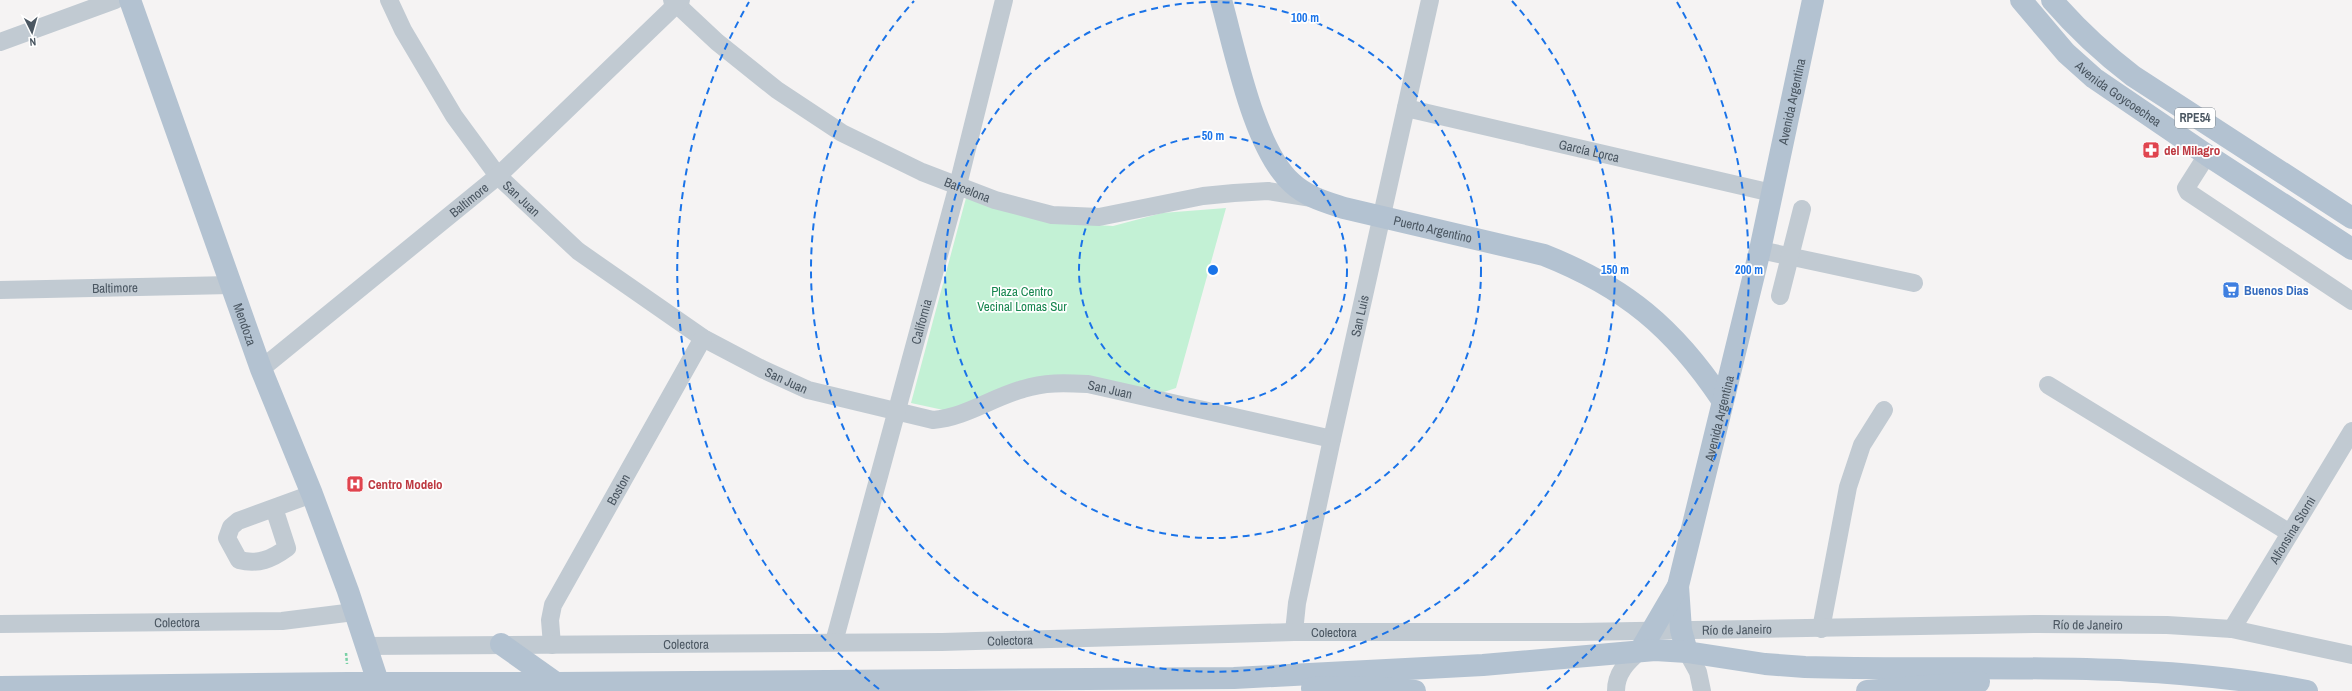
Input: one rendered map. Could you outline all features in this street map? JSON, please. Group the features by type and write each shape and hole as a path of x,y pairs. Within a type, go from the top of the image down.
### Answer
{"main road":[{"name":"Mendoza","path":"130,0 261,368 312,494 379,687"},
{"name":"Puerto Argentino","path":"1220,0 1261,135 1279,168 1288,178 1315,198 1382,218 1544,255 1608,285 1663,327 1685,350 1722,400"},
{"name":"Avenida Argentina","path":"1640,651 1654,630 1678,586 1722,400 1760,250 1813,0"},
{"name":"Avenida Goycoechea","path":"2021,0 2066,53 2094,78 2207,155 2352,249"},
{"name":"Avenida Goycoechea","path":"2052,0 2080,32 2102,52 2133,76 2352,218"},
{"name":"Avenida Argentina","path":"1678,586 1681,630 1687,652"},
{"path":"501,644 556,683"},
{"path":"0,687 379,687 556,683 1234,678 1483,665 1640,651 1687,652 1765,664 1805,667 2142,670 2234,678 2308,691"},
{"path":"1867,691 2142,670"},
{"path":"1143,691 1371,687 1415,691"}],"street":[{"path":"0,42 115,0"},
{"name":"San Juan","path":"389,0 403,30 454,116 498,176 578,251 703,338 762,369 808,390 933,420 951,418 1022,389 1053,382 1088,384 1332,439"},
{"name":"California","path":"834,642 895,412 958,185 1004,0"},
{"name":"San Luis","path":"1294,632 1297,603 1332,439 1430,0"},
{"name":"Baltimore","path":"261,368 498,176 676,2"},
{"name":"Barcelona","path":"676,2 777,90 836,128 922,172 995,200 1060,216 1099,217 1203,196 1234,193 1268,191 1315,198"},
{"name":"García Lorca","path":"1406,108 1772,193"},
{"path":"2207,155 2186,188 2188,192 2352,302"},
{"path":"1780,296 1802,209"},
{"path":"1760,250 1914,283"},
{"name":"Baltimore","path":"0,290 231,285"},
{"name":"Boston","path":"552,645 550,620 553,605 703,338"},
{"path":"2048,385 2290,533"},
{"path":"1821,628 1848,487 1862,445 1884,410"},
{"name":"Alfonsina Storni","path":"2232,629 2352,431"},
{"path":"274,508 312,494"},
{"name":"Colectora","path":"0,624 282,621 354,612"},
{"name":"Río de Janeiro","path":"1654,630 2045,624 2167,625 2232,629 2352,655"},
{"name":"Colectora","path":"365,646 834,642 1294,632 1654,630"},
{"path":"1616,691 1616,684 1622,670 1640,651"},
{"path":"1687,652 1698,672 1702,691"}],"green space":[{"name":"Plaza Centro Vecinal Lomas Sur","path":"966,198 1046,222 1113,226 1162,213 1226,208 1176,388 1158,394 1051,375 948,411 911,403"}],"place":[{"name":"del Milagro","path":"2151,150"},
{"name":"Buenos Dias","path":"2231,290"},
{"name":"Centro Modelo","path":"355,484"}]}
